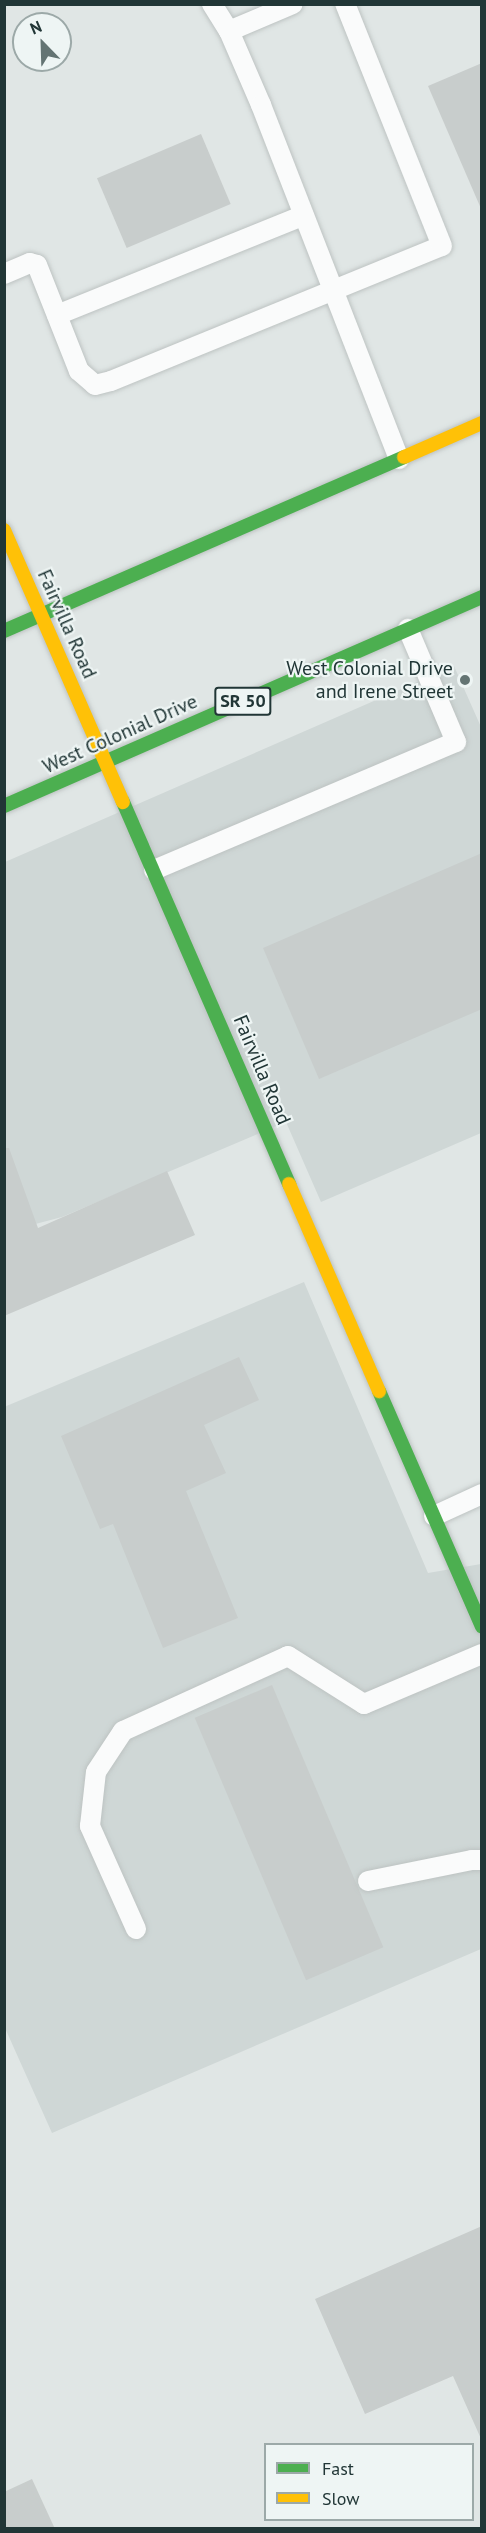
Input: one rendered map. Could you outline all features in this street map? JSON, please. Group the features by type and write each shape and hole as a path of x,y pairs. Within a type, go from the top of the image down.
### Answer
{"main road":[{"path":"4,631 482,423"},
{"name":"Fairvilla Road","path":"4,530 107,761 482,1626"},
{"name":"West Colonial Drive","path":"4,806 482,597"}],"lane":[{"path":"212,4 229,31 261,105 399,459"},
{"path":"229,31 293,4"},
{"path":"4,274 30,263 37,265 79,371 95,385 111,381 442,246 345,4"},
{"path":"57,315 304,215"},
{"path":"154,870 456,742 408,629"},
{"path":"434,1516 482,1494"},
{"path":"136,1929 90,1826 96,1772 123,1731 288,1656 364,1704 482,1654"},
{"path":"368,1881 472,1860 482,1860"}],"shaded area":[{"path":"454,666 481,727 481,1133 321,1202 286,1122 62,1217 5,1232 5,862"},
{"path":"304,1282 428,1573 481,1564 481,1949 52,2133 5,2028 4,1407"}],"building":[{"path":"482,63 482,211 428,86"},
{"path":"201,134 231,204 127,248 97,178"},
{"path":"482,853 482,1009 319,1079 263,948"},
{"path":"4,1148 9,1148 38,1228 167,1171 195,1235 4,1316"},
{"path":"239,1357 259,1400 204,1425 226,1473 186,1491 238,1618 163,1648 113,1524 100,1529 61,1436"},
{"path":"272,1685 383,1947 306,1980 195,1718"},
{"path":"482,2226 482,2441 453,2376 365,2414 315,2299"},
{"path":"32,2479 55,2529 4,2529 4,2492"}],"traffic: fast":[{"path":"4,631 404,457"},
{"path":"4,806 482,597"},
{"path":"123,802 289,1184"},
{"path":"379,1391 482,1627"}],"traffic: slow":[{"path":"404,457 482,423"},
{"path":"4,530 123,802"},
{"path":"289,1184 379,1391"}],"place":[{"name":"West Colonial Drive and Irene Street","path":"465,680"}]}
